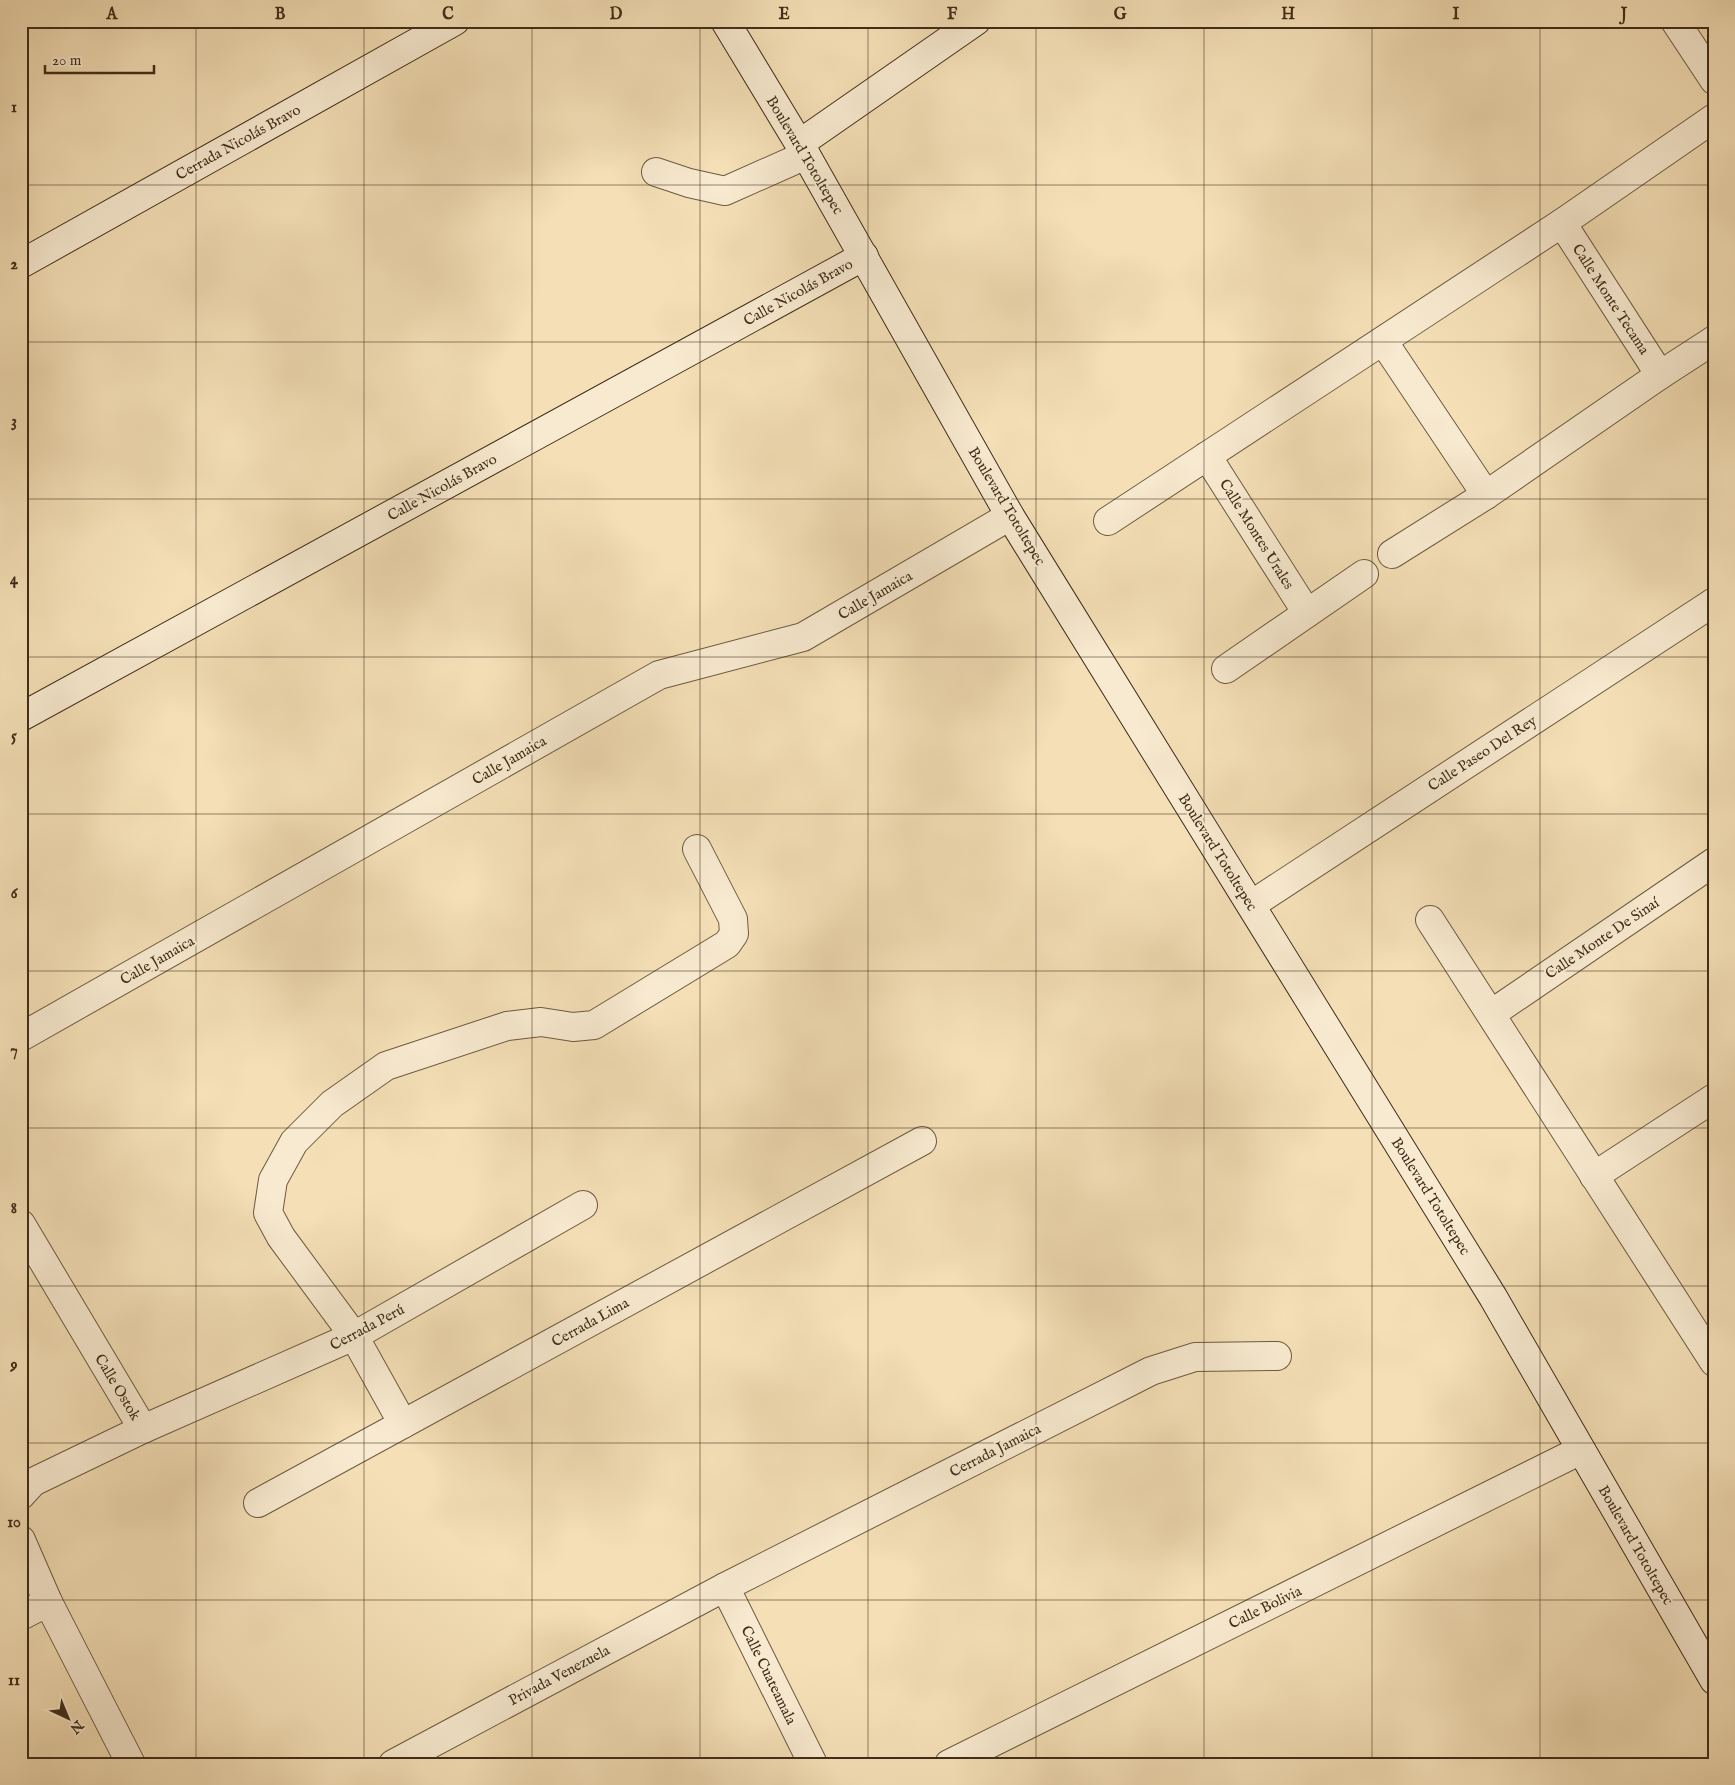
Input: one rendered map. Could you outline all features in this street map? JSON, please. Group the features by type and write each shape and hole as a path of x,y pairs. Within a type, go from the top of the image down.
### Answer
{"street":[{"name":"Cerrada Nicolás Bravo","path":"21,264 455,21"},
{"name":"Boulevard Totoltepec","path":"725,21 864,256 1010,516 1493,1298 1714,1680"},
{"path":"656,172 725,192 802,149 976,21"},
{"path":"1675,21 1714,80"},
{"path":"1108,521 1562,223 1714,118"},
{"name":"Calle Monte Tecama","path":"1562,223 1660,374"},
{"name":"Calle Nicolás Bravo","path":"21,717 864,256"},
{"path":"1392,554 1486,495 1660,374 1714,340"},
{"path":"1383,341 1486,495"},
{"name":"Calle Montes Urales","path":"1207,456 1307,613"},
{"name":"Calle Jamaica","path":"21,1037 660,675 803,638 1010,516"},
{"path":"1226,669 1364,574"},
{"name":"Calle Paseo Del Rey","path":"1251,905 1714,602"},
{"path":"403,1424 354,1336 281,1237 268,1213 273,1180 294,1142 332,1104 386,1066 507,1026 541,1022 573,1027 594,1025 727,944 734,934 734,919 697,849"},
{"name":"Calle Monte De Sinaí","path":"1491,1014 1714,862"},
{"path":"1430,920 1712,1358"},
{"path":"1594,1176 1714,1098"},
{"name":"Cerrada Lima","path":"258,1503 922,1141"},
{"name":"Cerrada Perú","path":"143,1429 354,1336 583,1205"},
{"name":"Calle Ostok","path":"21,1224 143,1429 32,1482 21,1495"},
{"name":"Cerrada Jamaica","path":"725,1587 1151,1371 1195,1357 1276,1356"},
{"name":"Calle Bolivia","path":"949,1764 1581,1450"},
{"path":"21,1540 48,1602 131,1764"},
{"name":"Privada Venezuela","path":"393,1764 725,1587"},
{"name":"Calle Cuateamala","path":"725,1587 813,1764"},
{"path":"21,1616 48,1602"}]}
